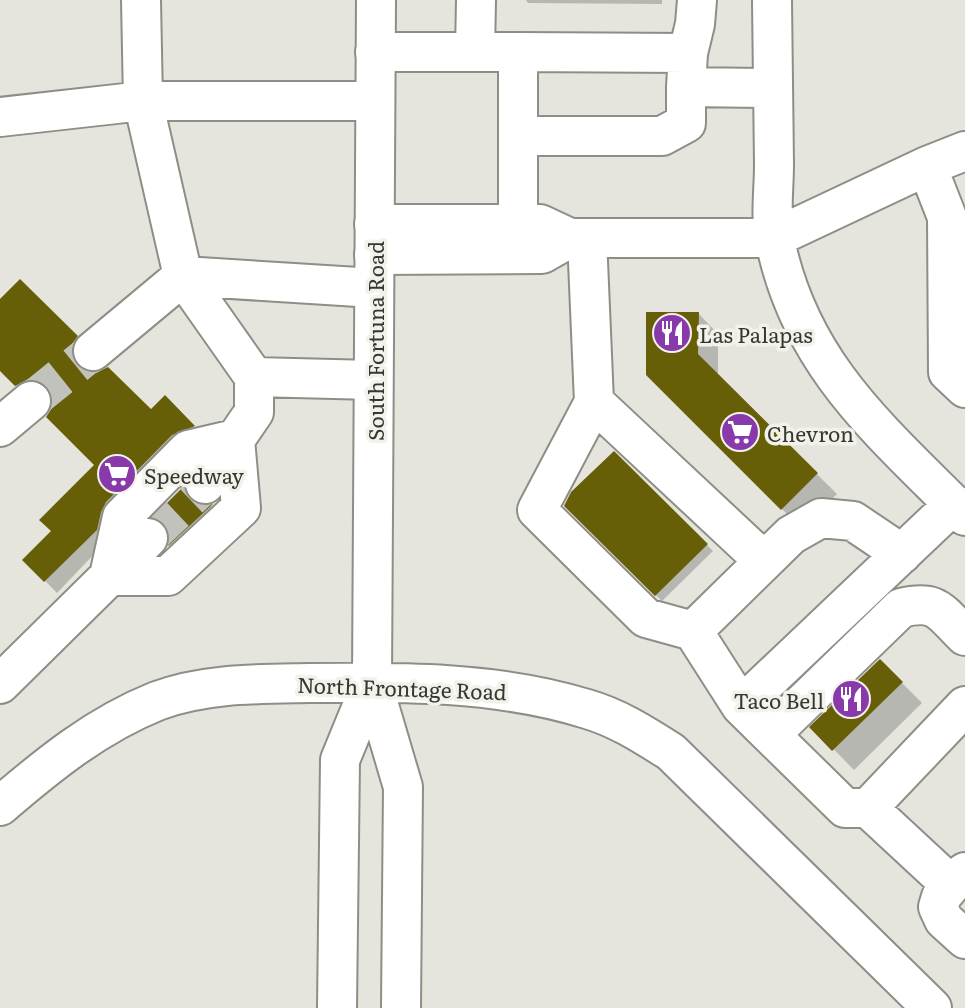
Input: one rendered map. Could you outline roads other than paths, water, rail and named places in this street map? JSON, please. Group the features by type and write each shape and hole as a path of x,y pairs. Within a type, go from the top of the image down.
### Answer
{"main road":[{"path":"141,0 143,101 183,276 254,377 254,412 205,484"},
{"name":"South Fortuna Road","path":"376,0 372,682 403,787 401,1008"},
{"path":"475,52 476,0"},
{"path":"518,136 662,136 686,123 687,70 697,0"},
{"path":"741,706 902,554 959,510 860,411 835,379 814,344 791,293 774,238 772,0"},
{"path":"375,52 518,52 687,70 773,88"},
{"path":"518,52 518,224"},
{"path":"0,117 143,101 375,101"},
{"path":"374,256 518,224 540,224 578,237 774,238 927,166 965,151"},
{"path":"927,166 947,217 948,372 965,388"},
{"path":"93,351 183,276 374,256 542,254 578,237"},
{"path":"578,237 594,402 537,510 646,618 693,631 741,706 845,808 868,808 958,878 941,897 938,907 944,920 965,939"},
{"path":"254,377 373,380"},
{"path":"0,428 31,401"},
{"path":"594,402 764,561"},
{"path":"109,576 122,517 188,450 235,439"},
{"path":"109,576 168,576 241,508 235,439"},
{"path":"693,631 791,535 821,518 853,522 902,554"},
{"path":"0,684 148,538"},
{"path":"771,734 901,608 917,604 934,606 965,636"},
{"name":"South Fortuna Road","path":"337,1008 340,760 372,682"},
{"name":"North Frontage Road","path":"0,806 88,735 160,700 244,684 372,682 507,690 589,709 629,726 671,752 932,1008"},
{"path":"868,808 965,706"}],"tunnel":[{"path":"31,401 93,351"},
{"path":"148,538 205,484"}],"place":[{"name":"Las Palapas","path":"672,333"},
{"name":"Chevron","path":"740,432"},
{"name":"Speedway","path":"117,474"},
{"name":"Taco Bell","path":"851,699"}]}
